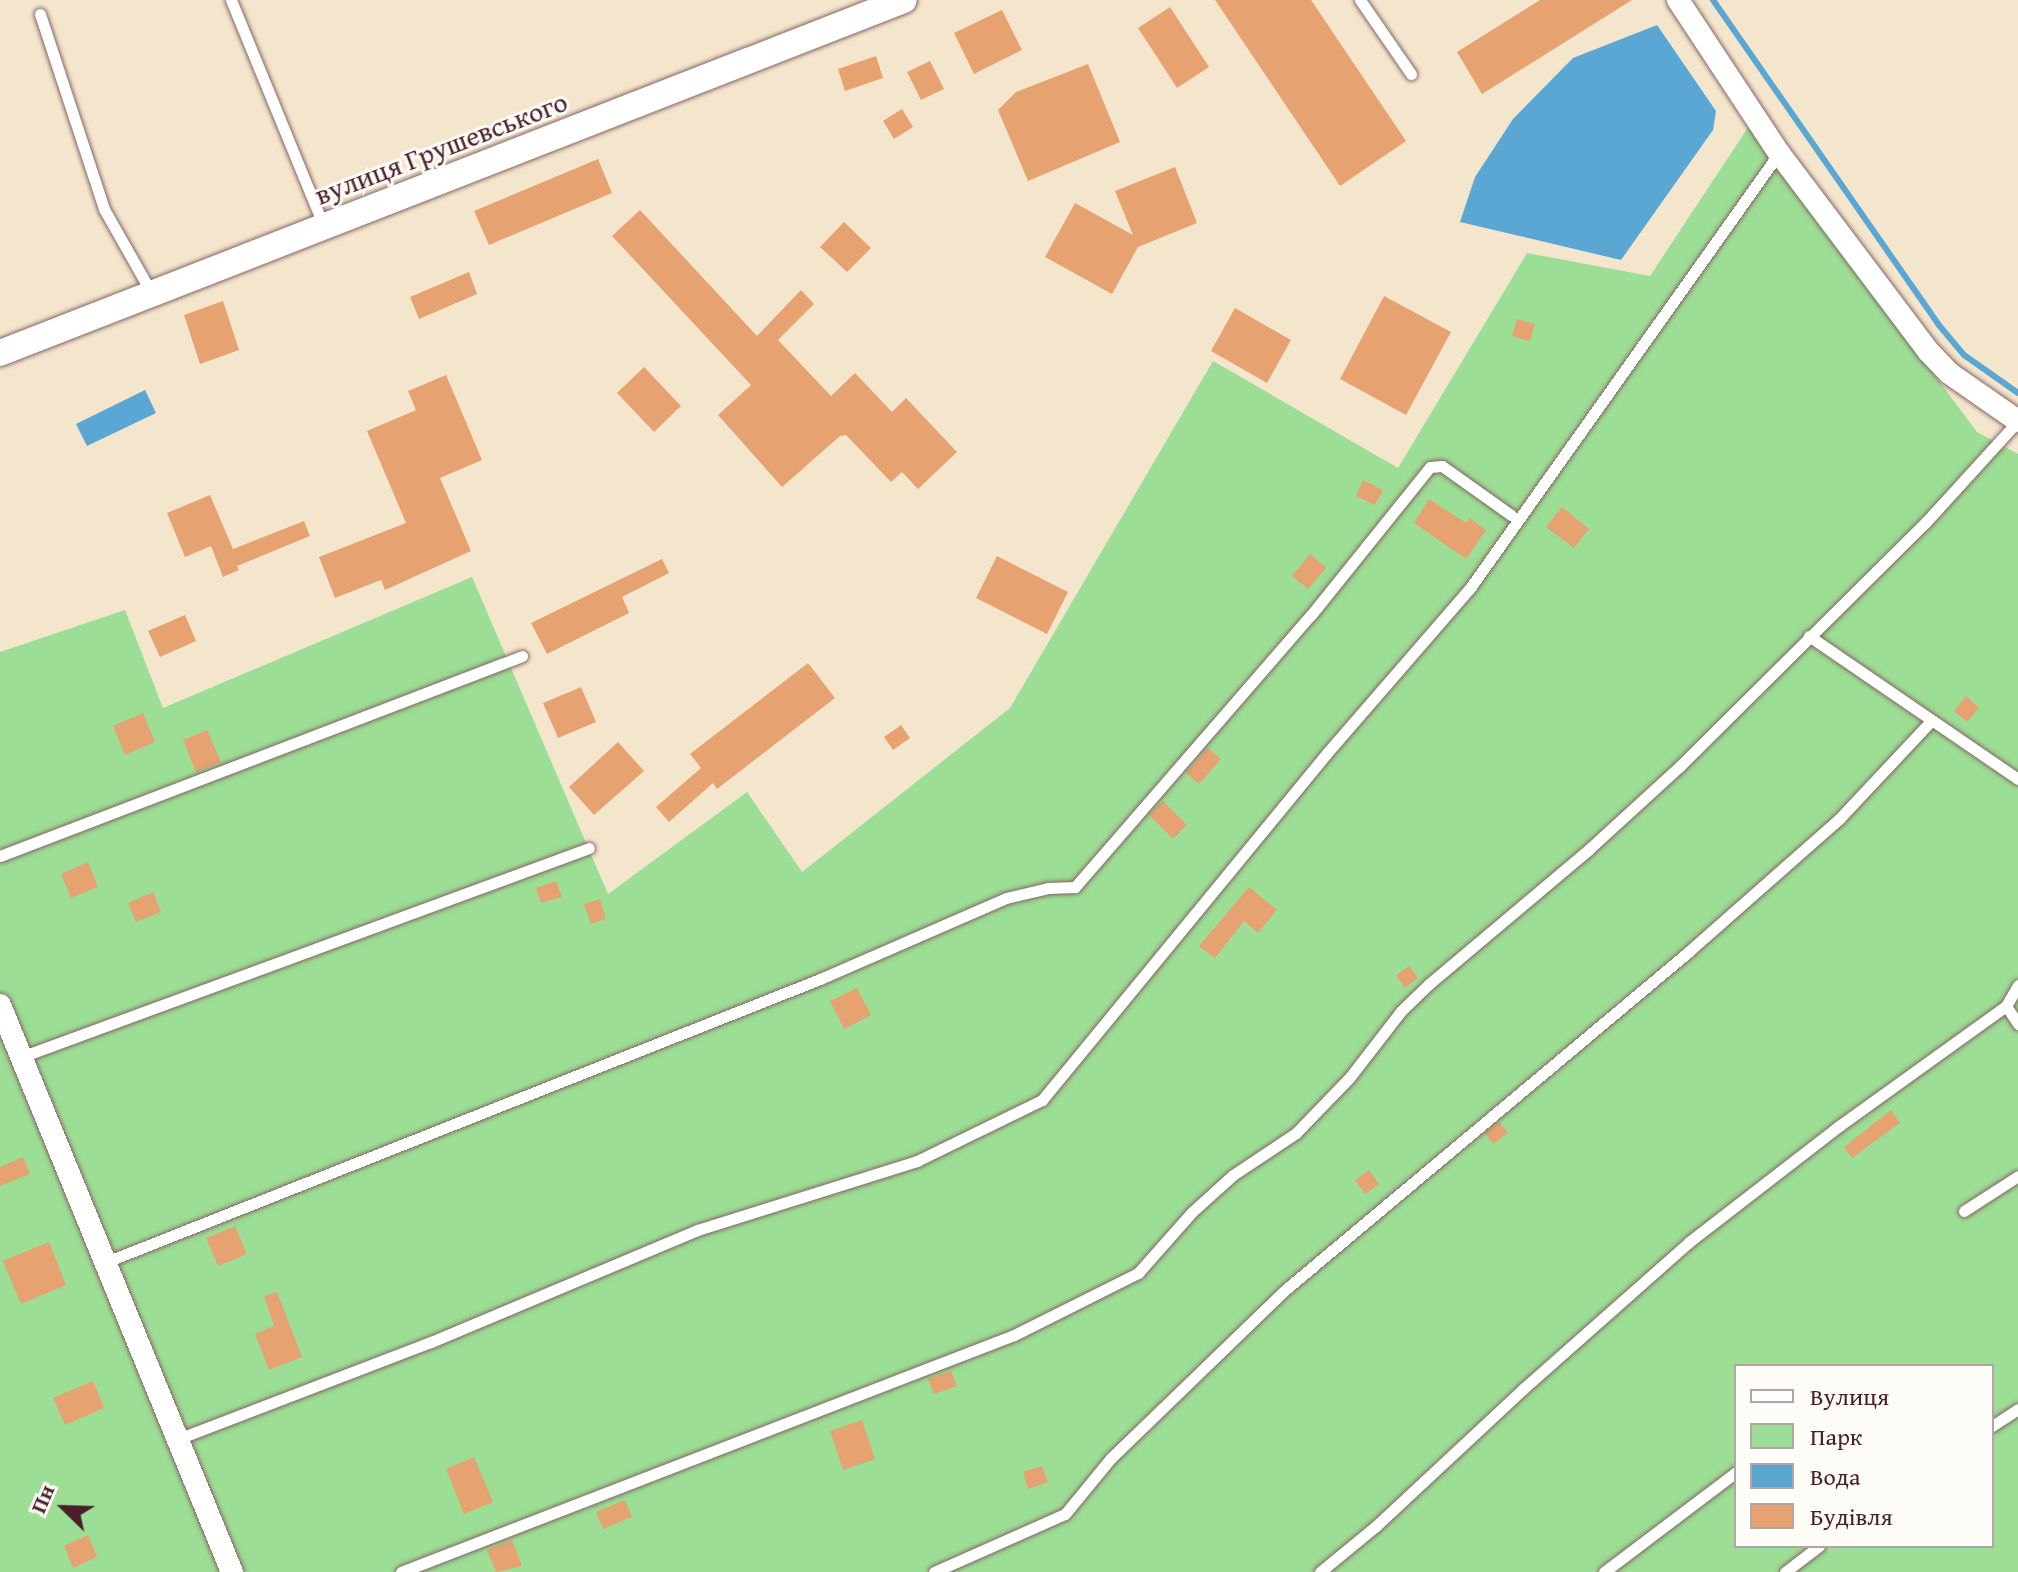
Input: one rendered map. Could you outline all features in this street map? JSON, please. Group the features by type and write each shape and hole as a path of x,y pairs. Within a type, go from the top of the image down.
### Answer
{"street":[{"path":"1678,0 1779,153 1928,351 1949,373 2018,421"},
{"name":"вулиця Грушевського","path":"0,353 324,228 888,3"},
{"path":"0,1005 232,1572"}],"lane":[{"path":"231,0 324,228"},
{"path":"1360,0 1411,74"},
{"path":"40,14 104,209 153,294"},
{"path":"178,1439 431,1342 697,1230 917,1161 1042,1100 1327,753 1470,588 1779,153"},
{"path":"401,1572 1014,1335 1138,1273 1192,1212 1233,1175 1296,1133 1350,1077 1401,1011 1429,984 1669,777 1926,522 2018,421"},
{"path":"106,1262 820,979 1006,898 1048,888 1075,887 1311,615 1430,467 1442,466 1511,515"},
{"path":"1809,636 2018,779"},
{"path":"0,856 522,656"},
{"path":"934,1572 1065,1514 1111,1458 1285,1290 1687,953 1839,819 1931,721"},
{"path":"21,1057 589,848"},
{"path":"1320,1572 1376,1526 1523,1389 1689,1242 1839,1126 2006,1006 2018,985"},
{"path":"2006,1006 2018,1024"},
{"path":"1964,1211 2018,1176"},
{"path":"1994,1425 2018,1409"},
{"path":"1604,1572 1734,1474"},
{"path":"1785,1572 1816,1548"}],"green space":[{"path":"1749,126 1977,432 2018,454 2018,1572 0,1572 0,652 125,610 163,708 472,577 608,894 747,792 802,872 1010,708 1213,361 1398,468 1527,253 1650,276"}],"water":[{"path":"1657,25 1716,111 1713,130 1621,260 1460,222 1475,177 1513,119 1573,58"},
{"path":"145,390 156,413 87,446 76,424"}],"building":[{"path":"1215,0 1311,0 1406,141 1340,186"},
{"path":"1540,0 1632,0 1482,94 1457,52"},
{"path":"1170,7 1209,67 1177,88 1138,28"},
{"path":"1002,10 1022,50 974,74 954,33"},
{"path":"876,56 883,78 845,91 838,69"},
{"path":"930,61 944,89 921,100 907,72"},
{"path":"1088,64 1120,142 1028,181 998,110 1016,92"},
{"path":"902,109 913,127 894,139 883,121"},
{"path":"598,159 612,193 489,245 474,211"},
{"path":"1175,167 1197,223 1138,247 1112,294 1045,257 1075,203 1133,235 1115,191"},
{"path":"640,210 757,336 801,290 814,304 778,340 831,396 855,373 892,412 906,398 957,452 918,489 902,472 891,482 846,435 840,436 782,487 718,415 751,385 612,236"},
{"path":"844,222 871,248 847,272 820,247"},
{"path":"469,272 477,294 419,319 410,297"},
{"path":"1384,296 1451,332 1406,415 1340,379"},
{"path":"223,301 239,350 200,364 184,315"},
{"path":"1235,308 1291,340 1267,383 1211,351"},
{"path":"1517,319 1535,324 1530,341 1512,336"},
{"path":"644,367 681,406 654,432 617,393"},
{"path":"446,375 482,460 440,478 471,551 385,590 381,580 335,598 319,557 406,523 367,431 416,410 408,391"},
{"path":"1363,480 1383,490 1375,505 1356,496"},
{"path":"210,495 233,549 304,521 310,536 237,566 239,570 223,577 211,546 185,557 167,513"},
{"path":"1429,499 1466,523 1469,518 1486,530 1466,559 1414,523"},
{"path":"1562,507 1589,529 1574,548 1546,527"},
{"path":"1310,554 1326,568 1308,589 1292,576"},
{"path":"997,556 1068,592 1047,634 976,598"},
{"path":"662,559 669,573 622,597 629,613 547,654 531,623"},
{"path":"185,615 196,641 160,657 148,631"},
{"path":"808,663 835,698 717,789 713,783 669,822 656,807 701,768 690,754"},
{"path":"581,687 596,722 558,738 543,703"},
{"path":"1966,696 1979,708 1967,722 1954,711"},
{"path":"143,713 155,742 125,755 113,726"},
{"path":"901,725 910,738 893,750 884,737"},
{"path":"207,730 221,762 196,772 183,740"},
{"path":"618,742 644,771 594,815 569,787"},
{"path":"1208,748 1221,759 1199,784 1186,773"},
{"path":"1163,801 1187,825 1173,839 1149,815"},
{"path":"88,862 98,887 71,898 61,874"},
{"path":"556,881 562,897 541,903 536,888"},
{"path":"1249,887 1277,910 1258,933 1244,921 1215,958 1199,946"},
{"path":"153,892 161,912 136,922 128,903"},
{"path":"600,899 606,919 591,924 584,904"},
{"path":"1409,966 1418,978 1405,988 1396,975"},
{"path":"857,988 871,1015 844,1029 830,1001"},
{"path":"1891,1110 1900,1123 1852,1158 1844,1147"},
{"path":"1499,1122 1508,1133 1493,1144 1485,1133"},
{"path":"23,1157 30,1174 0,1186 0,1167"},
{"path":"1369,1170 1379,1184 1365,1194 1355,1180"},
{"path":"235,1226 247,1254 218,1266 206,1238"},
{"path":"49,1242 66,1285 21,1304 3,1261"},
{"path":"277,1292 302,1357 269,1370 255,1334 274,1326 264,1296"},
{"path":"951,1371 957,1386 934,1394 928,1379"},
{"path":"93,1381 104,1408 65,1425 53,1398"},
{"path":"862,1420 875,1459 843,1470 830,1431"},
{"path":"474,1457 493,1502 464,1514 446,1469"},
{"path":"1042,1466 1048,1482 1028,1489 1023,1472"},
{"path":"625,1500 632,1517 603,1529 596,1512"},
{"path":"88,1535 97,1557 73,1568 64,1546"},
{"path":"512,1540 522,1566 496,1572 487,1550"}],"waterway":[{"path":"1713,0 1938,324 1964,355 2018,393"}]}
